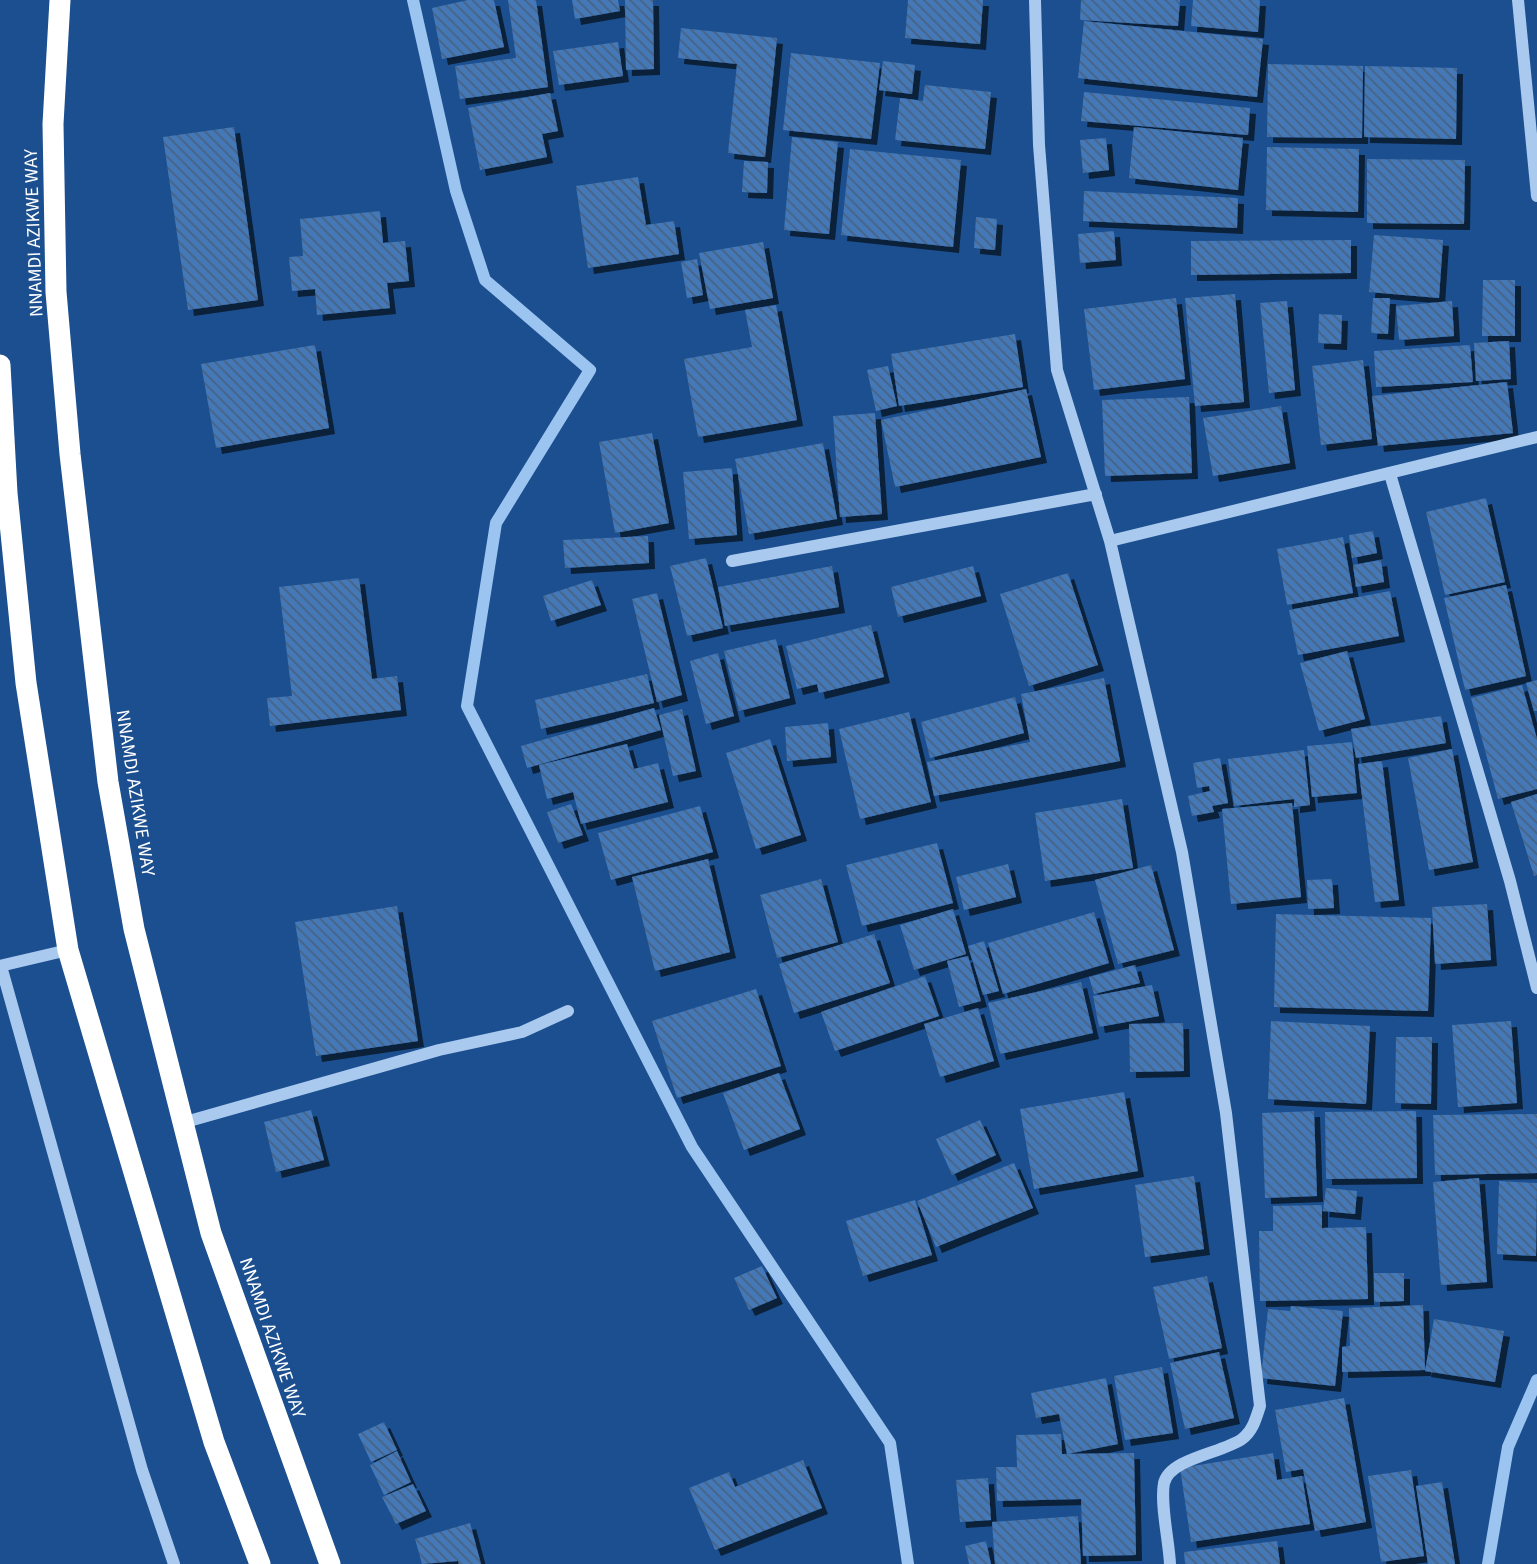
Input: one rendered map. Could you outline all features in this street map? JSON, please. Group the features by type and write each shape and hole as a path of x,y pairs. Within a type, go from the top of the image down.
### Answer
{"highway":[{"name":"NNAMDI AZIKWE WAY","path":"60,0 54,124 56,292 88,620 107,782 134,929 211,1233 330,1564"},
{"path":"0,365 7,493 26,682 68,950 214,1442 260,1564"}],"street":[{"path":"1035,0 1039,145 1057,370 1110,541 1182,852 1226,1113 1260,1406 1252,1429 1242,1440 1171,1469 1164,1482 1170,1564"},
{"path":"1518,0 1537,196"},
{"path":"1110,541 1537,438"},
{"path":"1390,474 1510,881 1537,988"},
{"path":"732,561 1096,494"},
{"path":"68,950 0,966 142,1469 174,1564"},
{"path":"182,1123 439,1050 522,1032 568,1012"}],"building":[{"path":"468,0 494,0 504,47 442,59 432,8"},
{"path":"508,0 536,0 548,87 460,99 455,66 516,58"},
{"path":"572,0 618,0 620,11 575,19"},
{"path":"625,0 653,0 654,69 626,70"},
{"path":"908,0 983,0 980,44 905,38"},
{"path":"1081,0 1180,0 1178,26 1080,20"},
{"path":"1193,0 1260,0 1258,32 1191,26"},
{"path":"1084,21 1263,39 1257,97 1078,78"},
{"path":"681,28 777,38 765,157 728,153 737,64 678,58"},
{"path":"618,42 623,76 559,85 553,51"},
{"path":"791,53 880,63 871,139 783,130"},
{"path":"883,61 915,65 912,94 879,90"},
{"path":"1268,64 1363,66 1362,138 1267,137"},
{"path":"1365,66 1457,68 1456,139 1364,137"},
{"path":"925,85 991,92 985,149 895,140 900,98 923,101"},
{"path":"1084,92 1250,108 1248,135 1081,121"},
{"path":"550,93 558,131 542,134 547,157 480,170 468,108"},
{"path":"234,127 258,300 188,310 163,137"},
{"path":"1134,127 1243,138 1238,190 1129,178"},
{"path":"792,137 838,142 829,234 784,230"},
{"path":"1106,138 1109,170 1083,173 1080,140"},
{"path":"1267,147 1359,149 1358,212 1266,210"},
{"path":"850,149 961,160 953,247 841,235"},
{"path":"1367,159 1465,160 1464,224 1367,223"},
{"path":"744,161 768,162 767,193 742,192"},
{"path":"638,177 646,225 674,221 679,254 588,268 576,186"},
{"path":"1084,191 1238,198 1237,228 1083,221"},
{"path":"380,211 383,243 405,241 409,281 387,283 390,308 317,315 315,289 292,291 289,257 303,256 300,219"},
{"path":"976,217 997,219 995,250 974,248"},
{"path":"1114,231 1116,260 1080,263 1078,234"},
{"path":"1374,235 1443,240 1439,298 1369,292"},
{"path":"1351,240 1351,273 1191,275 1191,241"},
{"path":"763,242 773,298 710,309 699,253"},
{"path":"697,259 703,295 687,298 681,262"},
{"path":"1483,280 1515,280 1515,336 1482,336"},
{"path":"1235,294 1244,402 1195,406 1185,298"},
{"path":"1176,298 1185,379 1094,390 1084,309"},
{"path":"1373,298 1390,298 1388,334 1371,333"},
{"path":"1287,301 1295,390 1269,393 1260,303"},
{"path":"1452,301 1454,336 1399,340 1396,306"},
{"path":"776,305 797,420 698,437 684,359 752,347 745,310"},
{"path":"1319,314 1342,315 1341,344 1318,343"},
{"path":"1015,334 1023,387 899,406 891,354"},
{"path":"1509,341 1511,379 1476,381 1474,343"},
{"path":"315,345 329,428 216,448 201,364"},
{"path":"1470,345 1473,382 1376,387 1374,351"},
{"path":"1363,360 1372,439 1321,445 1312,366"},
{"path":"888,366 897,406 876,411 867,370"},
{"path":"1507,382 1513,433 1378,446 1372,396"},
{"path":"1026,389 1041,457 895,487 881,420"},
{"path":"1189,397 1192,473 1105,476 1102,400"},
{"path":"1281,406 1290,463 1213,476 1203,418"},
{"path":"875,413 882,514 840,517 833,416"},
{"path":"652,433 669,523 615,533 599,442"},
{"path":"823,443 837,519 749,534 735,459"},
{"path":"732,468 737,535 689,539 683,472"},
{"path":"1486,498 1505,582 1445,595 1426,512"},
{"path":"1373,531 1377,553 1352,558 1349,535"},
{"path":"648,536 649,563 565,568 563,540"},
{"path":"1343,537 1353,593 1287,605 1277,549"},
{"path":"706,558 723,628 687,636 670,566"},
{"path":"1381,560 1384,582 1356,587 1353,565"},
{"path":"832,566 839,607 725,626 718,587"},
{"path":"973,566 981,596 898,617 891,587"},
{"path":"1068,573 1098,665 1029,686 1000,594"},
{"path":"359,578 372,679 397,676 401,710 270,726 267,698 292,696 279,587"},
{"path":"592,580 601,605 551,621 543,596"},
{"path":"1506,585 1526,676 1465,690 1444,598"},
{"path":"1390,591 1399,636 1298,655 1289,610"},
{"path":"657,593 682,695 657,702 632,599"},
{"path":"871,625 884,677 819,693 817,684 797,689 786,646"},
{"path":"776,639 790,698 739,711 724,651"},
{"path":"1347,651 1365,719 1319,731 1300,663"},
{"path":"718,653 734,716 706,724 690,661"},
{"path":"647,674 654,703 541,729 535,700"},
{"path":"1104,678 1120,761 934,796 927,762 1030,742 1021,694"},
{"path":"1537,680 1537,711 1534,711 1526,683"},
{"path":"1522,685 1537,739 1537,789 1498,799 1471,698"},
{"path":"1015,697 1024,733 930,758 921,722"},
{"path":"654,708 661,730 527,768 521,746"},
{"path":"682,709 696,771 673,776 659,715"},
{"path":"909,712 931,802 860,819 839,729"},
{"path":"1441,716 1446,743 1356,758 1351,729"},
{"path":"828,723 831,757 787,761 785,727"},
{"path":"770,739 801,835 756,849 726,753"},
{"path":"1352,742 1357,793 1312,797 1307,746"},
{"path":"627,744 634,769 658,763 668,802 581,824 573,792 547,799 539,765"},
{"path":"1452,749 1473,862 1429,870 1408,758"},
{"path":"1304,750 1310,805 1294,807 1294,799 1234,806 1228,759"},
{"path":"1220,758 1228,803 1212,806 1214,812 1192,816 1188,796 1210,791 1209,786 1197,788 1193,763"},
{"path":"1382,761 1399,900 1375,902 1358,764"},
{"path":"1537,794 1537,875 1534,876 1511,802"},
{"path":"1122,799 1133,868 1045,881 1035,813"},
{"path":"1292,803 1301,897 1231,904 1222,809"},
{"path":"571,804 583,835 558,843 547,812"},
{"path":"700,806 713,852 611,880 598,833"},
{"path":"937,843 953,903 862,926 846,865"},
{"path":"708,859 730,952 655,971 632,877"},
{"path":"1008,864 1016,897 964,910 956,877"},
{"path":"1151,865 1174,950 1118,964 1095,880"},
{"path":"821,879 838,942 777,958 760,895"},
{"path":"1332,879 1334,908 1308,909 1307,880"},
{"path":"1487,904 1491,960 1435,964 1432,907"},
{"path":"397,906 418,1041 316,1056 295,922"},
{"path":"953,909 966,954 914,970 900,925"},
{"path":"1094,912 1109,963 1003,994 988,943"},
{"path":"1276,914 1431,918 1428,1011 1274,1007"},
{"path":"874,934 890,983 794,1013 779,964"},
{"path":"984,941 999,991 983,995 968,946"},
{"path":"968,956 981,1001 959,1007 947,961"},
{"path":"1135,965 1140,983 1094,994 1089,977"},
{"path":"925,976 939,1016 835,1051 821,1012"},
{"path":"1081,982 1093,1033 1000,1054 988,1003"},
{"path":"1152,985 1159,1016 1099,1027 1093,996"},
{"path":"756,989 781,1066 677,1098 652,1021"},
{"path":"978,1008 994,1061 940,1077 924,1024"},
{"path":"1271,1021 1370,1026 1366,1104 1268,1099"},
{"path":"1511,1021 1517,1103 1458,1107 1452,1025"},
{"path":"1183,1023 1184,1071 1130,1072 1129,1024"},
{"path":"1396,1037 1432,1037 1431,1104 1395,1103"},
{"path":"779,1073 800,1129 744,1150 723,1093"},
{"path":"1124,1092 1138,1171 1034,1189 1020,1109"},
{"path":"311,1110 324,1160 276,1172 264,1122"},
{"path":"1314,1111 1317,1196 1265,1198 1262,1113"},
{"path":"1416,1111 1417,1178 1326,1179 1325,1112"},
{"path":"1537,1114 1537,1173 1435,1175 1433,1115"},
{"path":"980,1120 996,1155 952,1175 936,1139"},
{"path":"1014,1163 1033,1208 936,1247 917,1201"},
{"path":"1194,1176 1204,1249 1145,1257 1135,1185"},
{"path":"1479,1178 1487,1282 1441,1285 1433,1182"},
{"path":"1499,1181 1537,1183 1536,1256 1497,1254"},
{"path":"1326,1188 1357,1191 1355,1214 1323,1211"},
{"path":"915,1200 932,1255 863,1276 846,1221"},
{"path":"1322,1205 1322,1228 1366,1227 1368,1299 1260,1301 1259,1231 1273,1231 1273,1206"},
{"path":"762,1266 777,1298 749,1310 734,1278"},
{"path":"1374,1273 1404,1273 1404,1301 1374,1302"},
{"path":"1207,1276 1222,1348 1169,1359 1153,1287"},
{"path":"1423,1305 1425,1370 1342,1372 1342,1347 1350,1346 1349,1308"},
{"path":"1291,1306 1343,1311 1335,1386 1261,1378 1268,1309 1290,1311"},
{"path":"1434,1319 1504,1331 1495,1382 1425,1371"},
{"path":"1219,1352 1234,1418 1185,1429 1170,1363"},
{"path":"1162,1367 1173,1433 1125,1440 1114,1376"},
{"path":"1106,1378 1118,1444 1067,1454 1059,1414 1036,1418 1031,1393"},
{"path":"1344,1398 1366,1522 1315,1531 1303,1469 1286,1472 1275,1410"},
{"path":"384,1422 397,1450 371,1462 358,1434"},
{"path":"1061,1434 1062,1454 1134,1453 1136,1555 1083,1556 1081,1499 997,1501 996,1467 1017,1467 1016,1435"},
{"path":"397,1451 411,1482 384,1495 370,1465"},
{"path":"1273,1453 1277,1480 1302,1476 1310,1524 1191,1542 1180,1468"},
{"path":"803,1460 822,1508 715,1550 689,1488 729,1472 735,1487"},
{"path":"1411,1470 1424,1556 1381,1562 1368,1476"},
{"path":"988,1478 991,1520 960,1522 956,1480"},
{"path":"1442,1482 1455,1564 1428,1564 1416,1486"},
{"path":"413,1484 426,1511 396,1524 382,1497"},
{"path":"1078,1516 1081,1564 995,1564 992,1522"},
{"path":"470,1523 481,1564 459,1564 458,1561 422,1564 415,1539"},
{"path":"986,1541 991,1564 969,1564 965,1546"},
{"path":"1277,1541 1280,1564 1185,1564 1184,1552"}],"waterway":[{"path":"413,0 456,191 485,280 590,370 496,523 467,706 692,1147 890,1443 908,1564"},
{"path":"1488,1564 1508,1447 1537,1380"}]}
